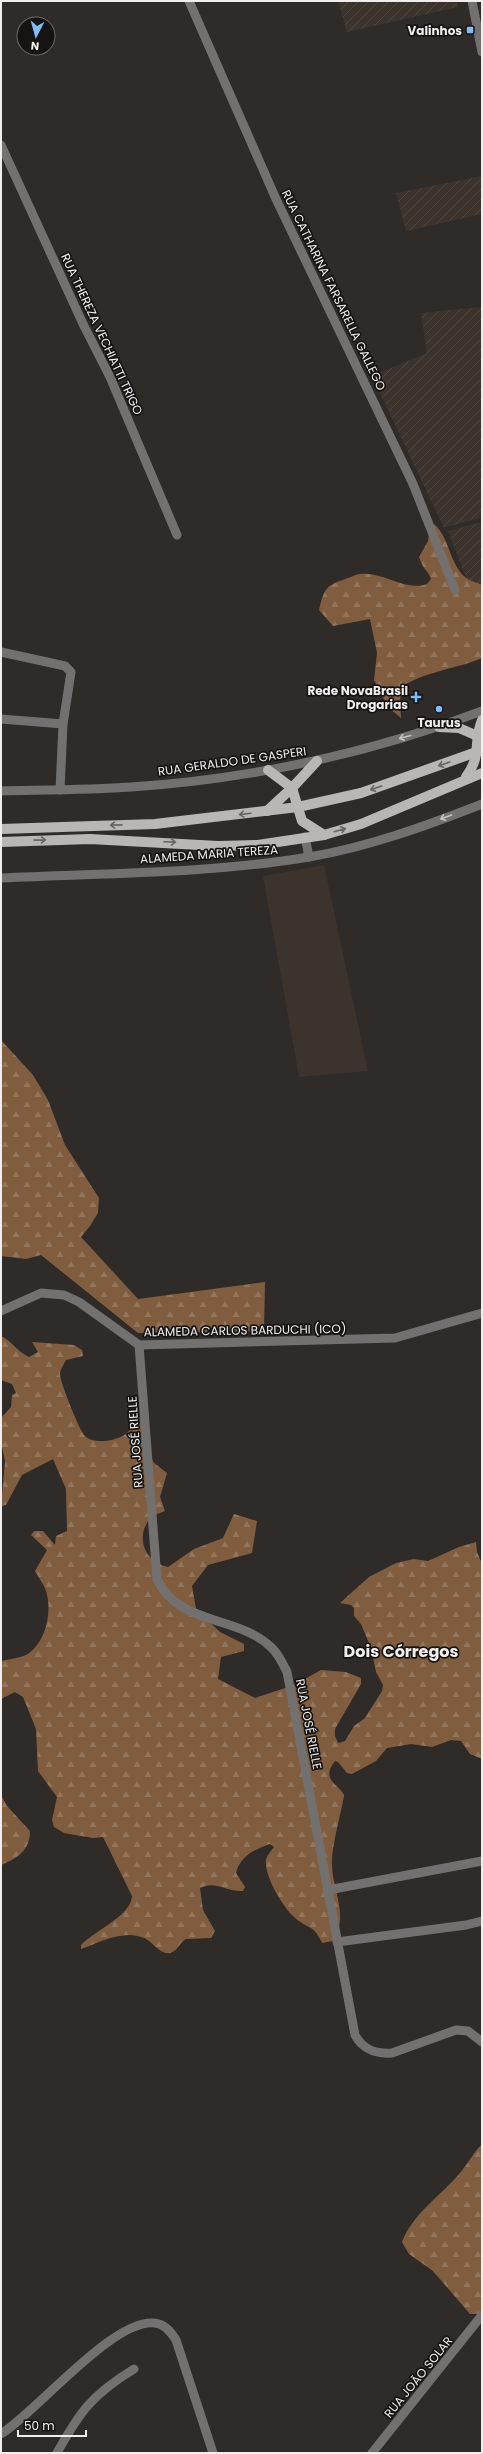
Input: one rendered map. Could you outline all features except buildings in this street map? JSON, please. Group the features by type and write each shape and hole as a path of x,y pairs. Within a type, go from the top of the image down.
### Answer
{"main road":[{"path":"463,780 474,769 481,751 480,737 482,720"},
{"path":"439,727 459,728 480,737"},
{"path":"1,829 155,824 298,807 361,793 481,751"},
{"path":"267,811 292,788 317,761"},
{"path":"268,770 292,788 306,825 324,834"},
{"path":"1,842 90,839 238,846 305,837 324,834 401,809 463,780 482,773"}],"street":[{"name":"RUA CATHARINA FARSARELLA GALLEGO","path":"189,1 276,199 413,484 455,590"},
{"path":"472,1 482,52"},
{"name":"RUA THEREZA VECHIATTI TRIGO","path":"1,145 83,324 110,377 177,535"},
{"path":"1,652 65,666 69,669 70,676 63,724 60,790"},
{"name":"RUA GERALDO DE GASPERI","path":"1,791 131,787 268,770 317,761 439,727 482,711"},
{"path":"1,719 63,724"},
{"name":"ALAMEDA MARIA TEREZA","path":"1,878 248,866 308,857 364,845 482,804"},
{"path":"305,837 308,857"},
{"name":"ALAMEDA CARLOS BARDUCHI (ICO)","path":"1,1311 42,1293 64,1295 79,1302 139,1345 394,1338 482,1313"},
{"name":"RUA JOSÉ RIELLE","path":"139,1345 157,1579 162,1591 171,1600 184,1609 260,1639 273,1649 287,1672 355,2035 365,2047 376,2052 392,2053 456,2030 468,2031 482,2042"},
{"path":"328,1890 482,1861"},
{"path":"338,1942 466,1925 482,1921"},
{"name":"RUA JOÃO SOLAR","path":"372,2453 482,2315"},
{"path":"1,2434 104,2344 134,2326 147,2322 160,2324 169,2329 176,2340 213,2453"},
{"path":"57,2453 74,2422 98,2393 134,2369"}],"shaded area":[{"path":"338,1 456,1 458,7 347,32"},
{"path":"482,176 482,214 406,231 396,193"},
{"path":"482,307 482,517 444,528 372,376 427,353 421,313"},
{"path":"482,522 482,592 471,591 448,531"},
{"path":"324,865 368,1071 299,1077 263,876"}],"green space":[{"path":"434,524 443,536 460,571 467,578 482,585 482,658 432,673 403,686 400,700 401,718 388,707 374,680 377,653 370,619 333,626 319,610 325,591 331,585 357,574 377,575 402,584 419,586 427,584 431,579 419,557 428,541 430,527"},
{"path":"1,1040 33,1075 48,1100 65,1145 99,1198 98,1213 81,1237 138,1299 265,1282 264,1331 138,1333 41,1255 26,1259 1,1256"},
{"path":"1,1336 29,1357 38,1352 32,1342 74,1345 82,1350 83,1356 66,1360 60,1374 63,1386 82,1433 89,1439 100,1441 113,1440 129,1431 134,1418 139,1417 145,1421 151,1457 154,1463 167,1473 160,1497 165,1511 150,1518 144,1529 143,1536 143,1542 147,1554 156,1562 168,1567 194,1549 223,1538 234,1514 257,1521 252,1553 208,1565 192,1586 196,1609 220,1632 244,1644 244,1651 221,1657 218,1679 255,1698 294,1685 321,1670 346,1672 361,1678 361,1684 335,1729 335,1736 338,1743 345,1741 354,1726 365,1718 382,1691 383,1685 376,1672 371,1648 361,1624 354,1616 354,1608 351,1605 340,1603 369,1577 396,1563 414,1559 428,1561 459,1547 476,1542 477,1552 482,1564 482,1759 470,1754 461,1741 451,1740 432,1747 411,1744 387,1748 376,1761 352,1774 347,1773 338,1762 335,1761 329,1773 330,1777 344,1795 332,1858 333,1875 340,1913 338,1932 333,1941 322,1943 316,1932 294,1917 280,1899 271,1882 266,1867 266,1860 274,1847 270,1844 249,1854 238,1867 236,1873 245,1887 243,1891 231,1890 211,1885 200,1888 203,1910 215,1931 211,1938 186,1939 175,1951 170,1953 159,1950 144,1938 128,1935 104,1940 81,1949 81,1945 119,1917 130,1903 132,1896 103,1837 93,1838 64,1833 54,1827 52,1820 57,1797 38,1771 36,1729 23,1697 15,1692 1,1699 1,1661 28,1654 40,1641 47,1624 47,1596 45,1588 35,1571 47,1550 31,1535 34,1531 43,1531 55,1545 56,1536 67,1531 66,1489 53,1459 22,1475 6,1505 1,1506 5,1461 1,1442 1,1418 11,1407 12,1395 16,1393 12,1384 1,1380"},
{"path":"1,1795 7,1806 30,1831 28,1843 22,1852 18,1856 1,1865"},
{"path":"482,2144 482,2314 470,2314 433,2271 409,2254 402,2242 413,2222 452,2182"}],"place":[{"name":"Valinhos","path":"470,30"},
{"name":"Rede NovaBrasil Drogarias","path":"416,697"},
{"name":"Taurus","path":"439,709"}],"district":[{"name":"Dois Córregos","path":"401,1651"}]}
